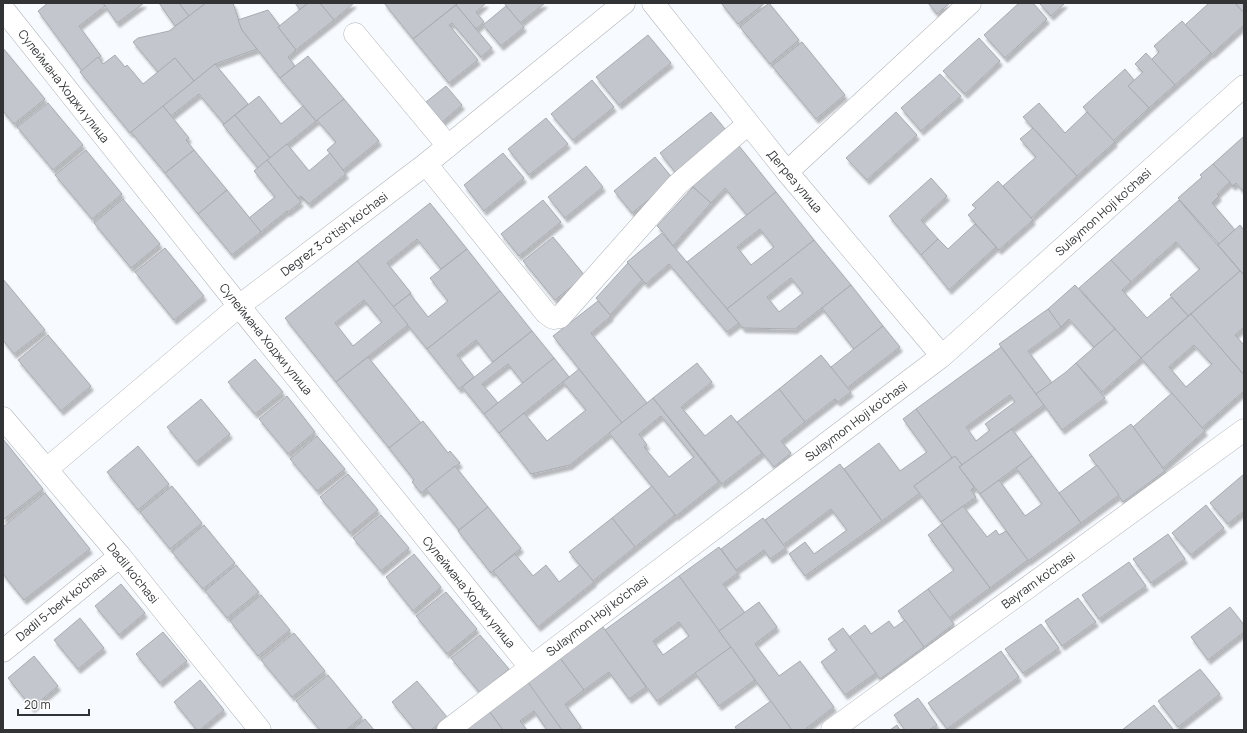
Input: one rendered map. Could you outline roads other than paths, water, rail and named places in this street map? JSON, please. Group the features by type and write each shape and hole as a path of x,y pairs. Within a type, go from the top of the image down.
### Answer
{"street":[{"name":"Degrez 3-o'tish ko'chasi","path":"47,469 239,306 426,164 624,3"},
{"name":"Дегрез улица","path":"653,3 787,172 942,356"},
{"path":"787,172 970,3"},
{"name":"Сулеймана Ходжи улица","path":"7,8 239,306 530,667"},
{"path":"355,34 448,146"},
{"name":"Sulaymon Hoji ko'chasi","path":"448,730 942,356 1244,86"},
{"path":"426,164 546,313 552,318 560,317 678,185 748,124"},
{"name":"Dadil ko'chasi","path":"3,418 120,556 257,729"},
{"name":"Bayram ko'chasi","path":"832,730 1243,434"},
{"name":"Dadil 5-berk ko'chasi","path":"3,651 120,556"}]}
